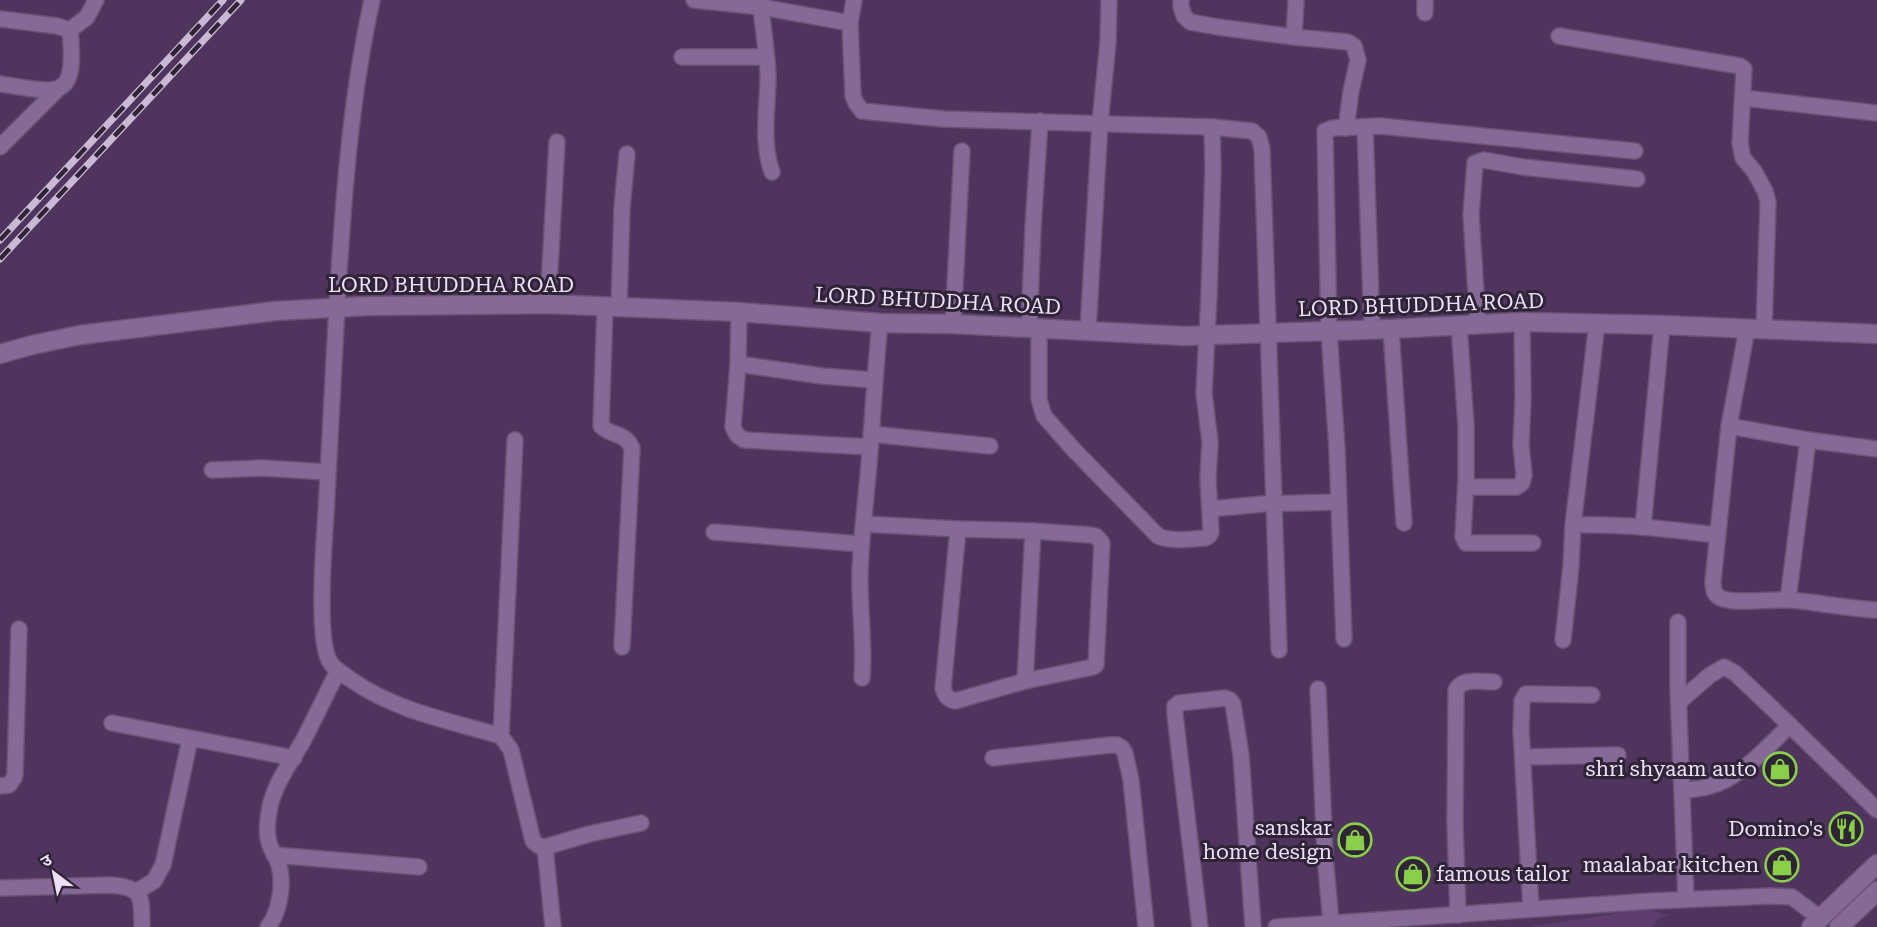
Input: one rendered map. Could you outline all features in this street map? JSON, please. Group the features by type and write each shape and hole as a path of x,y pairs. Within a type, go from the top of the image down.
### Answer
{"street":[{"path":"70,30 87,17 96,0"},
{"path":"372,0 350,131 341,230 327,472 323,597 323,632 326,654 330,663 338,671 385,701 501,736 511,750 534,840 539,846 545,847 589,834 641,823"},
{"path":"694,0 761,4 850,23"},
{"path":"854,0 850,23 853,96 862,111 936,118 1212,127 1252,131 1259,137 1262,149 1279,650"},
{"path":"1088,331 1109,0"},
{"path":"1181,0 1184,16 1190,22 1293,37 1348,42 1354,46 1358,60 1346,128"},
{"path":"1293,37 1296,0"},
{"path":"761,4 768,72 766,140 772,172"},
{"path":"0,19 57,26 70,30"},
{"path":"0,147 56,91 63,87 69,78 73,58 70,30"},
{"path":"1559,36 1740,66 1744,69 1740,143 1743,158 1754,171 1768,202 1756,329 1729,426 1713,581 1715,594 1724,600 1788,600 1877,610"},
{"path":"682,57 766,57"},
{"path":"0,84 56,91"},
{"path":"1743,98 1877,113"},
{"path":"1040,122 1030,282 1041,409 1044,416 1076,451 1158,536 1165,539 1205,538 1211,532 1208,471 1210,442 1204,393 1213,180 1212,127"},
{"path":"1365,127 1372,329"},
{"path":"1344,639 1337,449 1329,331 1324,133 1327,129 1403,128 1635,151"},
{"path":"1479,135 1479,147 1484,160"},
{"path":"548,304 557,142"},
{"path":"953,324 962,151"},
{"path":"622,647 632,448 624,436 607,432 600,421 627,153"},
{"path":"1478,324 1471,215 1477,161 1637,179"},
{"name":"LORD BHUDDHA ROAD","path":"0,354 80,335 275,310 548,304 738,312 880,323 953,324 1184,336 1522,322 1877,334"},
{"path":"738,312 738,364 733,427 740,438 744,440 871,441 990,446"},
{"path":"1466,487 1517,487 1524,479 1521,445 1522,322"},
{"path":"862,678 864,656 859,598 861,544 871,441 873,380 880,323"},
{"path":"1563,640 1573,525 1597,323"},
{"path":"1459,325 1466,426 1463,537 1466,543 1533,543"},
{"path":"1643,527 1662,325"},
{"path":"1391,329 1404,523"},
{"path":"738,364 822,376 873,380"},
{"path":"1729,426 1877,449"},
{"path":"501,736 515,440"},
{"path":"1788,600 1808,440"},
{"path":"212,470 263,468 327,472"},
{"path":"1210,509 1274,503 1338,502"},
{"path":"864,524 1096,536 1103,547 1096,665 1025,681 955,701 949,699 945,695 943,682 958,529"},
{"path":"1573,525 1643,527 1718,535"},
{"path":"1025,681 1033,531"},
{"path":"714,532 861,544"},
{"path":"1678,622 1686,899"},
{"path":"0,786 9,785 15,774 19,629"},
{"path":"1679,702 1710,675 1724,667 1735,673 1877,810"},
{"path":"268,927 280,900 281,876 279,864 269,841 268,814 277,784 294,758 338,671"},
{"path":"1458,915 1455,824 1456,690 1459,684 1465,681 1494,682"},
{"path":"1318,689 1325,855 1331,923"},
{"path":"1531,909 1522,701 1526,694 1592,695"},
{"path":"1200,927 1174,715 1175,706 1179,703 1225,698 1233,704 1241,755 1252,927"},
{"path":"112,723 294,758"},
{"path":"1682,790 1712,786 1731,777 1756,758 1790,725"},
{"path":"136,892 154,880 163,865 190,739"},
{"path":"993,758 1110,745 1122,748 1131,780 1146,927"},
{"path":"1523,756 1618,755"},
{"path":"545,847 553,927"},
{"path":"274,855 419,867"},
{"path":"1276,927 1686,899 1788,896 1797,900 1816,923 1877,864"},
{"path":"0,888 111,885 128,887 141,899 142,927"},
{"path":"1839,927 1877,891"}],"shaded area":[{"path":"1645,909 1669,915 1658,919 1652,927 1528,927"}],"railway":[{"path":"0,240 223,0"},
{"path":"0,259 241,0"}],"place":[{"name":"shri shyaam auto","path":"1780,769"},
{"name":"Domino's","path":"1846,829"},
{"name":"sanskar home design","path":"1355,840"},
{"name":"maalabar kitchen","path":"1782,865"},
{"name":"famous tailor","path":"1413,874"}]}
